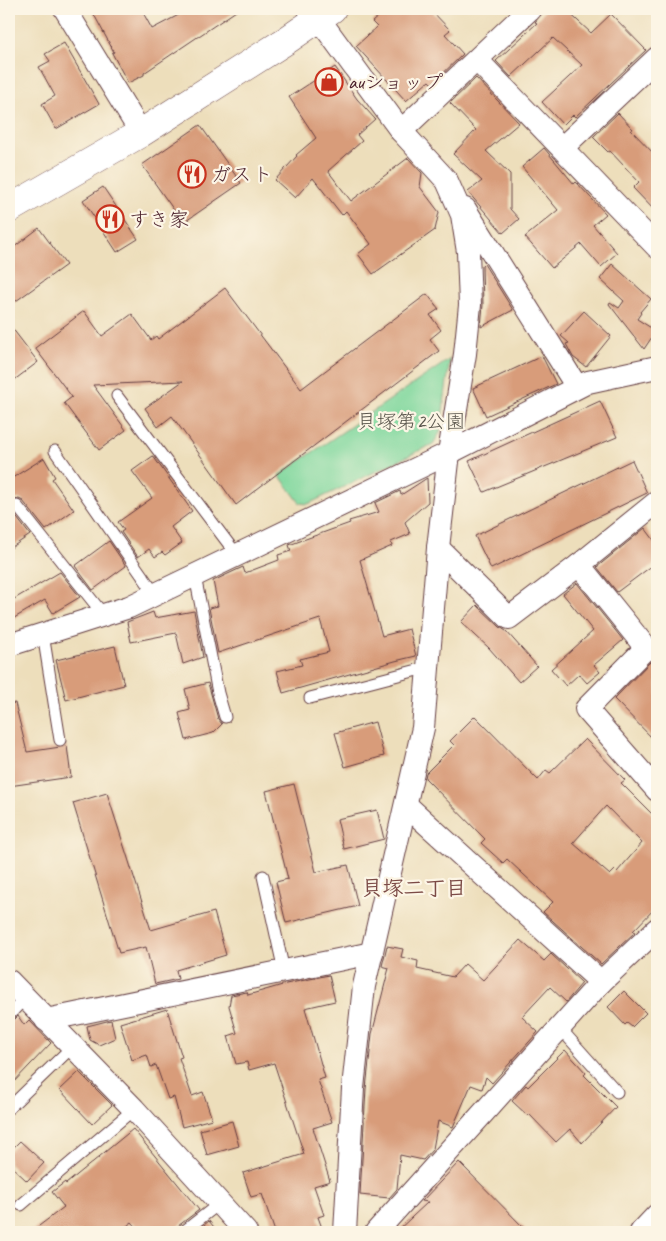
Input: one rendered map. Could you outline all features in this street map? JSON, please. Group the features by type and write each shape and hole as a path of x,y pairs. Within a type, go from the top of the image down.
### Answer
{"street":[{"path":"65,9 141,133"},
{"path":"401,131 530,9"},
{"path":"9,209 141,133 320,12 401,131 447,181 577,388"},
{"path":"562,148 657,58"},
{"path":"477,60 657,247"},
{"path":"345,1232 354,1079 364,986 423,728 438,548 470,305 468,252 462,215 447,181"},
{"path":"9,645 129,607 449,453 588,382 657,367"},
{"path":"438,548 509,618 657,502"},
{"path":"578,565 652,649 586,709 657,790"},
{"path":"406,805 601,982"},
{"path":"376,1232 559,1027 601,982 657,929"},
{"path":"46,1020 372,953"},
{"path":"9,981 134,1109 246,1232"},
{"path":"641,1232 657,1215"}],"lane":[{"path":"116,396 237,555"},
{"path":"55,451 155,594"},
{"path":"17,506 104,614"},
{"path":"195,576 218,693 225,716"},
{"path":"43,634 60,740"},
{"path":"310,698 429,667"},
{"path":"263,876 284,971"},
{"path":"9,1015 25,998"},
{"path":"559,1027 617,1092"},
{"path":"9,1108 72,1047"},
{"path":"21,1205 134,1109"},
{"path":"183,1232 220,1203"}],"green space":[{"name":"貝塚第2公園","path":"450,359 440,433 433,444 308,504 300,503 279,475"}],"building":[{"path":"91,9 141,9 152,29 190,9 239,9 144,73 144,75 128,83"},
{"path":"387,9 430,9 450,30 445,34 463,54 432,84 429,81 406,101 356,46 377,27 372,22"},
{"path":"546,9 565,9 591,33 611,14 646,50 575,117 573,115 563,125 542,102 582,65 553,38 511,77 496,61 537,23 535,22"},
{"path":"64,43 99,104 56,129 42,104 55,96 39,67 50,61 45,54"},
{"path":"335,67 357,99 375,119 357,135 362,141 328,171 351,201 408,158 422,173 420,187 439,212 435,230 373,274 358,254 371,244 346,211 342,215 313,178 295,198 275,180 296,155 316,138 289,97"},
{"path":"476,78 519,123 486,151 510,174 510,209 519,219 503,233 468,192 482,181 453,154 476,130 450,103"},
{"path":"618,113 633,129 631,130 657,157 657,213 633,188 639,182 610,151 608,152 593,137"},
{"name":"ガスト","path":"200,125 241,183 183,223 142,165"},
{"path":"544,148 574,184 576,182 606,214 593,225 617,253 601,267 581,244 552,268 525,237 558,210 522,167"},
{"name":"すき家","path":"103,187 138,239 117,252 83,200"},
{"path":"39,228 66,265 9,306 9,251"},
{"path":"484,264 513,310 481,327 483,305 482,266"},
{"path":"612,264 651,299 640,312 637,319 656,331 644,349 609,304 610,302 619,308 624,301 600,279"},
{"path":"225,288 301,389 427,294 439,309 430,315 441,330 430,339 439,351 236,505 172,416 158,427 145,408 183,381 93,385 126,430 99,450 64,403 72,397 35,348 84,311 102,336 132,314 151,340 156,336 158,339"},
{"path":"584,311 611,336 586,367 573,357 566,344 569,343 561,336"},
{"path":"9,324 38,362 9,384"},
{"path":"542,356 556,384 486,416 473,388"},
{"path":"600,401 617,437 484,492 469,461"},
{"path":"153,456 192,511 171,527 182,543 165,555 162,552 155,557 149,549 138,557 121,532 124,530 118,522 152,498 132,471"},
{"path":"44,458 55,477 52,479 74,510 46,530 23,501 19,499 13,500 10,504 11,510 30,535 9,549 9,480"},
{"path":"632,460 647,493 491,569 475,536"},
{"path":"427,478 428,502 405,522 410,534 391,542 392,546 360,560 382,636 409,629 416,656 283,693 277,671 302,665 300,659 329,652 320,619 218,653 209,608 218,606 213,581 243,567 245,573 279,560 278,555 291,551 289,545 350,523 349,521 379,512 375,503 400,491 401,495"},
{"path":"645,528 657,544 657,562 617,592 597,567"},
{"path":"109,541 126,566 93,590 75,566"},
{"path":"60,572 80,597 53,613 45,600 9,621 9,602"},
{"path":"577,583 623,640 594,665 600,672 587,683 579,674 566,686 551,669 593,631 563,594"},
{"path":"477,605 506,631 537,666 519,682 489,648 461,622"},
{"path":"194,611 203,657 183,664 176,633 131,642 127,622 153,612 155,618"},
{"path":"115,646 124,685 66,700 56,660"},
{"path":"650,662 657,663 657,743 614,699"},
{"path":"208,683 218,719 222,724 213,733 186,740 179,713 190,710 185,689"},
{"path":"15,703 27,752 67,746 71,777 9,786 9,704"},
{"path":"475,716 538,780 546,770 550,773 585,739 625,780 621,783 657,819 657,906 633,931 635,932 601,964 543,912 553,902 507,859 503,863 481,843 485,839 425,778 426,773 454,745 450,741","holes":["606,806 642,843 617,872 615,870 610,875 573,843"]},
{"path":"375,722 384,756 345,767 335,733"},
{"path":"294,784 316,872 348,865 358,906 286,923 276,882 288,879 266,791"},
{"path":"107,793 151,930 214,912 226,955 176,970 178,979 155,984 146,947 119,953 73,803"},
{"path":"377,810 384,839 344,849 337,819"},
{"path":"520,940 544,961 551,954 582,983 566,1002 550,987 522,1017 538,1032 492,1083 486,1077 482,1089 471,1085 453,1127 438,1121 433,1149 423,1160 400,1155 397,1189 389,1198 360,1195 366,1089 372,1034 389,968 382,966 387,946 403,949 401,957 418,961 417,969 453,977 465,964 483,980"},
{"path":"329,975 335,1001 305,1008 325,1078 318,1080 332,1122 313,1128 330,1181 314,1186 324,1215 318,1217 322,1228 309,1232 275,1232 262,1194 251,1197 243,1173 304,1154 274,1063 249,1070 247,1062 236,1064 228,1036 237,1033 229,1006 231,995 247,992 248,995 286,984"},
{"path":"624,991 646,1013 632,1027 627,1023 625,1025 608,1007"},
{"path":"167,1009 182,1057 179,1058 192,1096 203,1092 212,1119 182,1127 174,1097 168,1099 156,1065 151,1067 147,1055 132,1060 120,1023"},
{"path":"18,1016 24,1025 29,1020 51,1043 9,1087 9,1022"},
{"path":"111,1020 115,1038 99,1045 90,1040 87,1026"},
{"path":"565,1050 586,1073 584,1075 616,1107 582,1143 570,1129 556,1142 529,1114 528,1116 512,1101 526,1085 528,1087"},
{"path":"79,1072 112,1105 92,1124 60,1090"},
{"path":"232,1121 239,1146 207,1155 200,1130"},
{"path":"133,1129 199,1210 178,1226 176,1232 141,1232 132,1222 119,1232 31,1232 64,1207 52,1192 65,1182 66,1184"},
{"path":"20,1141 44,1163 27,1181 9,1164 9,1152"},
{"path":"459,1162 528,1232 396,1232 428,1202 422,1201"},
{"path":"209,1221 218,1232 195,1232"}],"place":[{"name":"auショップ","path":"329,82"},
{"name":"ガスト","path":"192,174"},
{"name":"すき家","path":"110,219"}],"district":[{"name":"貝塚二丁目","path":"414,888"}]}
